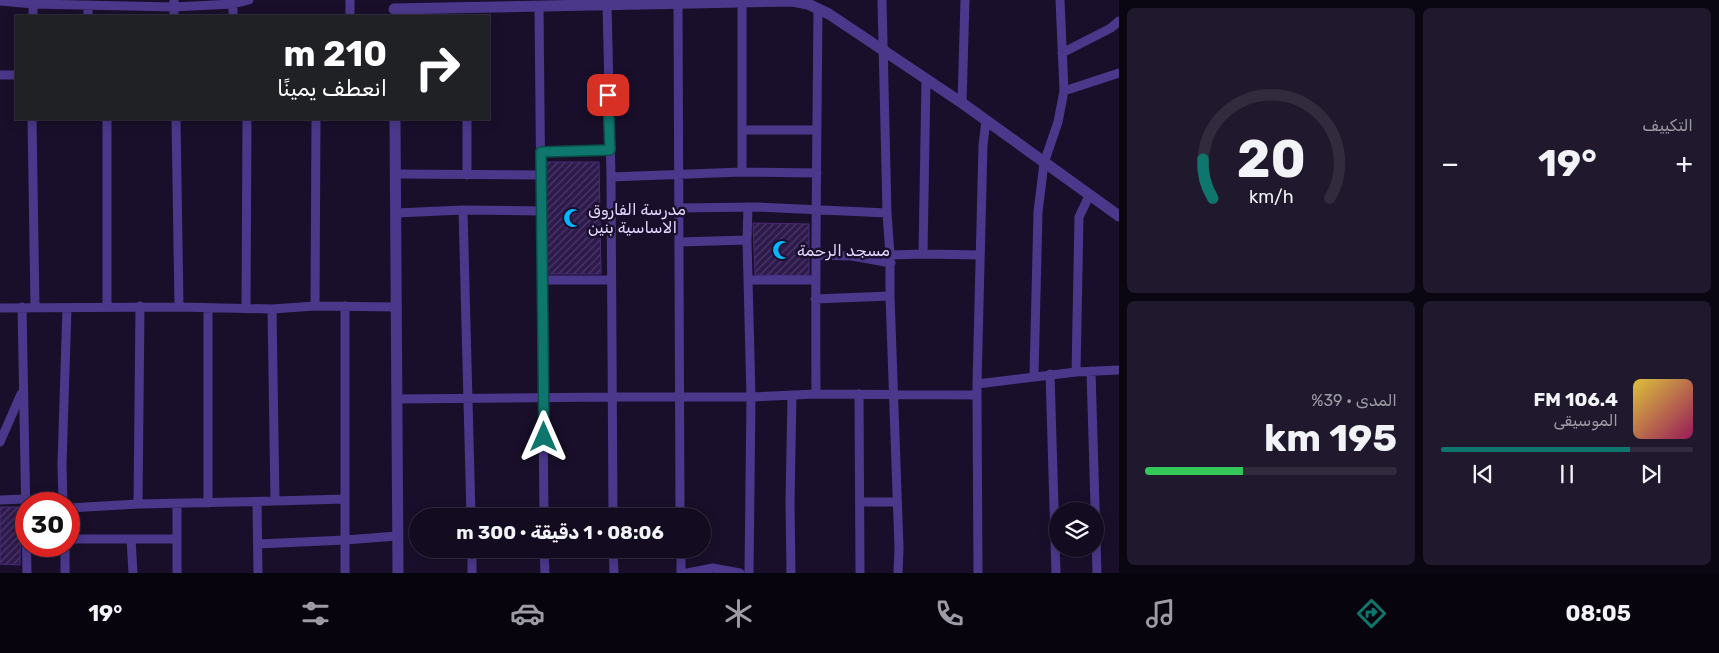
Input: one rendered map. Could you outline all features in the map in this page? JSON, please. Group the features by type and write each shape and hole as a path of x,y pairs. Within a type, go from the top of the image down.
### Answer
{"street":[{"path":"0,1 88,5 104,3 174,8 233,4 249,0"},
{"path":"350,0 350,15"},
{"path":"394,8 468,12 492,3 539,7 577,2 607,4 658,2 678,4 792,0 808,4 818,8 962,103 1119,216"},
{"path":"882,0 887,213 891,259 890,296 899,548 898,573"},
{"path":"962,103 965,0"},
{"path":"1034,376 1038,212 1044,163 1058,122 1064,91 1060,0"},
{"path":"742,1 742,172"},
{"path":"33,2 33,15"},
{"path":"233,4 233,15"},
{"path":"607,4 613,508"},
{"path":"678,4 680,508"},
{"path":"88,5 88,15"},
{"path":"539,7 544,508"},
{"path":"816,394 815,209 818,8"},
{"path":"1062,53 1111,28 1119,21"},
{"path":"1064,91 1119,73"},
{"path":"0,75 15,75"},
{"path":"923,254 926,80"},
{"path":"32,120 35,307"},
{"path":"107,120 107,307"},
{"path":"176,120 179,306"},
{"path":"246,308 247,120"},
{"path":"315,306 316,120"},
{"path":"395,120 398,573"},
{"path":"467,120 467,175"},
{"path":"978,573 977,384 983,145 986,121"},
{"path":"743,130 817,130"},
{"path":"541,152 610,150"},
{"path":"610,177 742,172 817,174"},
{"path":"395,174 541,175"},
{"path":"1076,372 1079,217 1089,196"},
{"path":"679,208 748,207 887,213"},
{"path":"748,207 746,240 750,397 749,573"},
{"path":"396,213 463,210 541,211"},
{"path":"463,210 471,508"},
{"path":"679,242 746,240"},
{"path":"815,255 891,259 923,254 980,255"},
{"path":"542,280 610,280"},
{"path":"748,280 815,280"},
{"path":"815,299 890,296"},
{"path":"138,504 140,306"},
{"path":"0,308 140,306 208,308 397,307"},
{"path":"345,306 345,573"},
{"path":"22,307 24,492"},
{"path":"63,492 62,464 67,308"},
{"path":"208,308 208,504"},
{"path":"272,308 275,501"},
{"path":"977,384 1050,374 1119,370"},
{"path":"1091,371 1097,573"},
{"path":"1050,374 1056,573"},
{"path":"0,442 23,391"},
{"path":"397,399 679,398 816,394 977,395"},
{"path":"859,394 860,573"},
{"path":"791,573 792,395"},
{"path":"0,500 15,499"},
{"path":"80,507 138,504 208,504 345,499"},
{"path":"257,502 258,573"},
{"path":"860,502 897,502"},
{"path":"177,504 177,573"},
{"path":"258,544 398,536"},
{"path":"80,539 176,539"},
{"path":"131,539 133,573"},
{"path":"26,557 26,573"},
{"path":"65,557 66,573"},
{"path":"472,558 472,573"},
{"path":"544,558 545,573"},
{"path":"613,558 614,573"},
{"path":"681,558 681,573"},
{"path":"687,573 714,568 740,573"}],"building":[{"name":"مدرسة الفاروق الاساسية بنين","path":"544,162 599,162 601,274 546,274"},
{"name":"مسجد الرحمة","path":"753,223 809,224 809,276 755,275"},
{"path":"0,507 15,507 15,557 20,557 20,565 0,564"}],"place":[{"name":"مدرسة الفاروق الاساسية بنين","path":"573,218"},
{"name":"مسجد الرحمة","path":"782,250"}],"route":[{"path":"544,437 541,152 610,150 608,95"}]}
